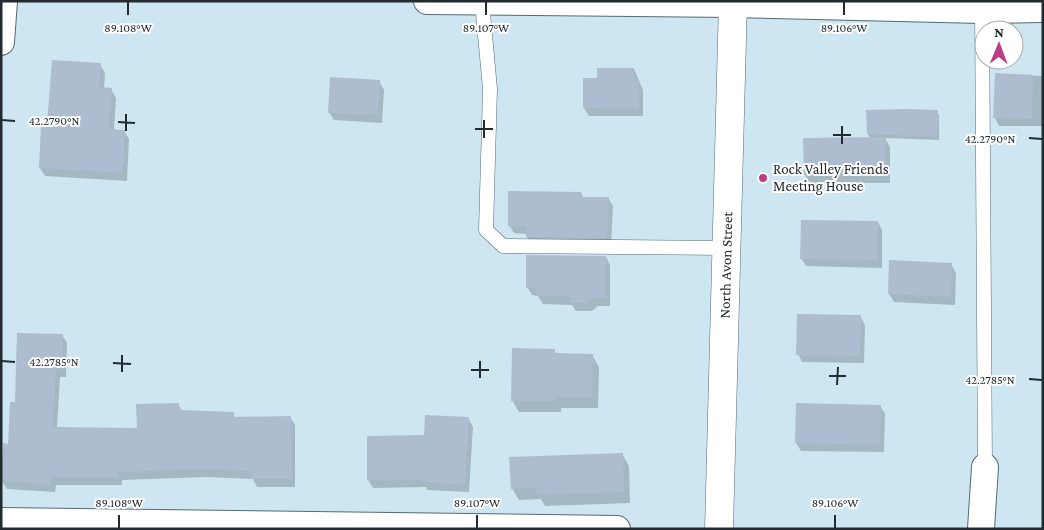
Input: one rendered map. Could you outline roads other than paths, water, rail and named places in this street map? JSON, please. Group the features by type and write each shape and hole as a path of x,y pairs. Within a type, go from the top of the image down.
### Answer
{"street":[{"path":"1,42 4,1"},
{"path":"428,1 733,2 982,6 1043,9"},
{"name":"North Avon Street","path":"719,529 733,2"},
{"path":"981,529 984,467"},
{"path":"1,521 617,529"}],"lane":[{"path":"482,2 490,89 486,230 504,246 727,248"},
{"path":"982,6 984,467"}],"place":[{"name":"Rock Valley Friends Meeting House","path":"763,178"}]}
